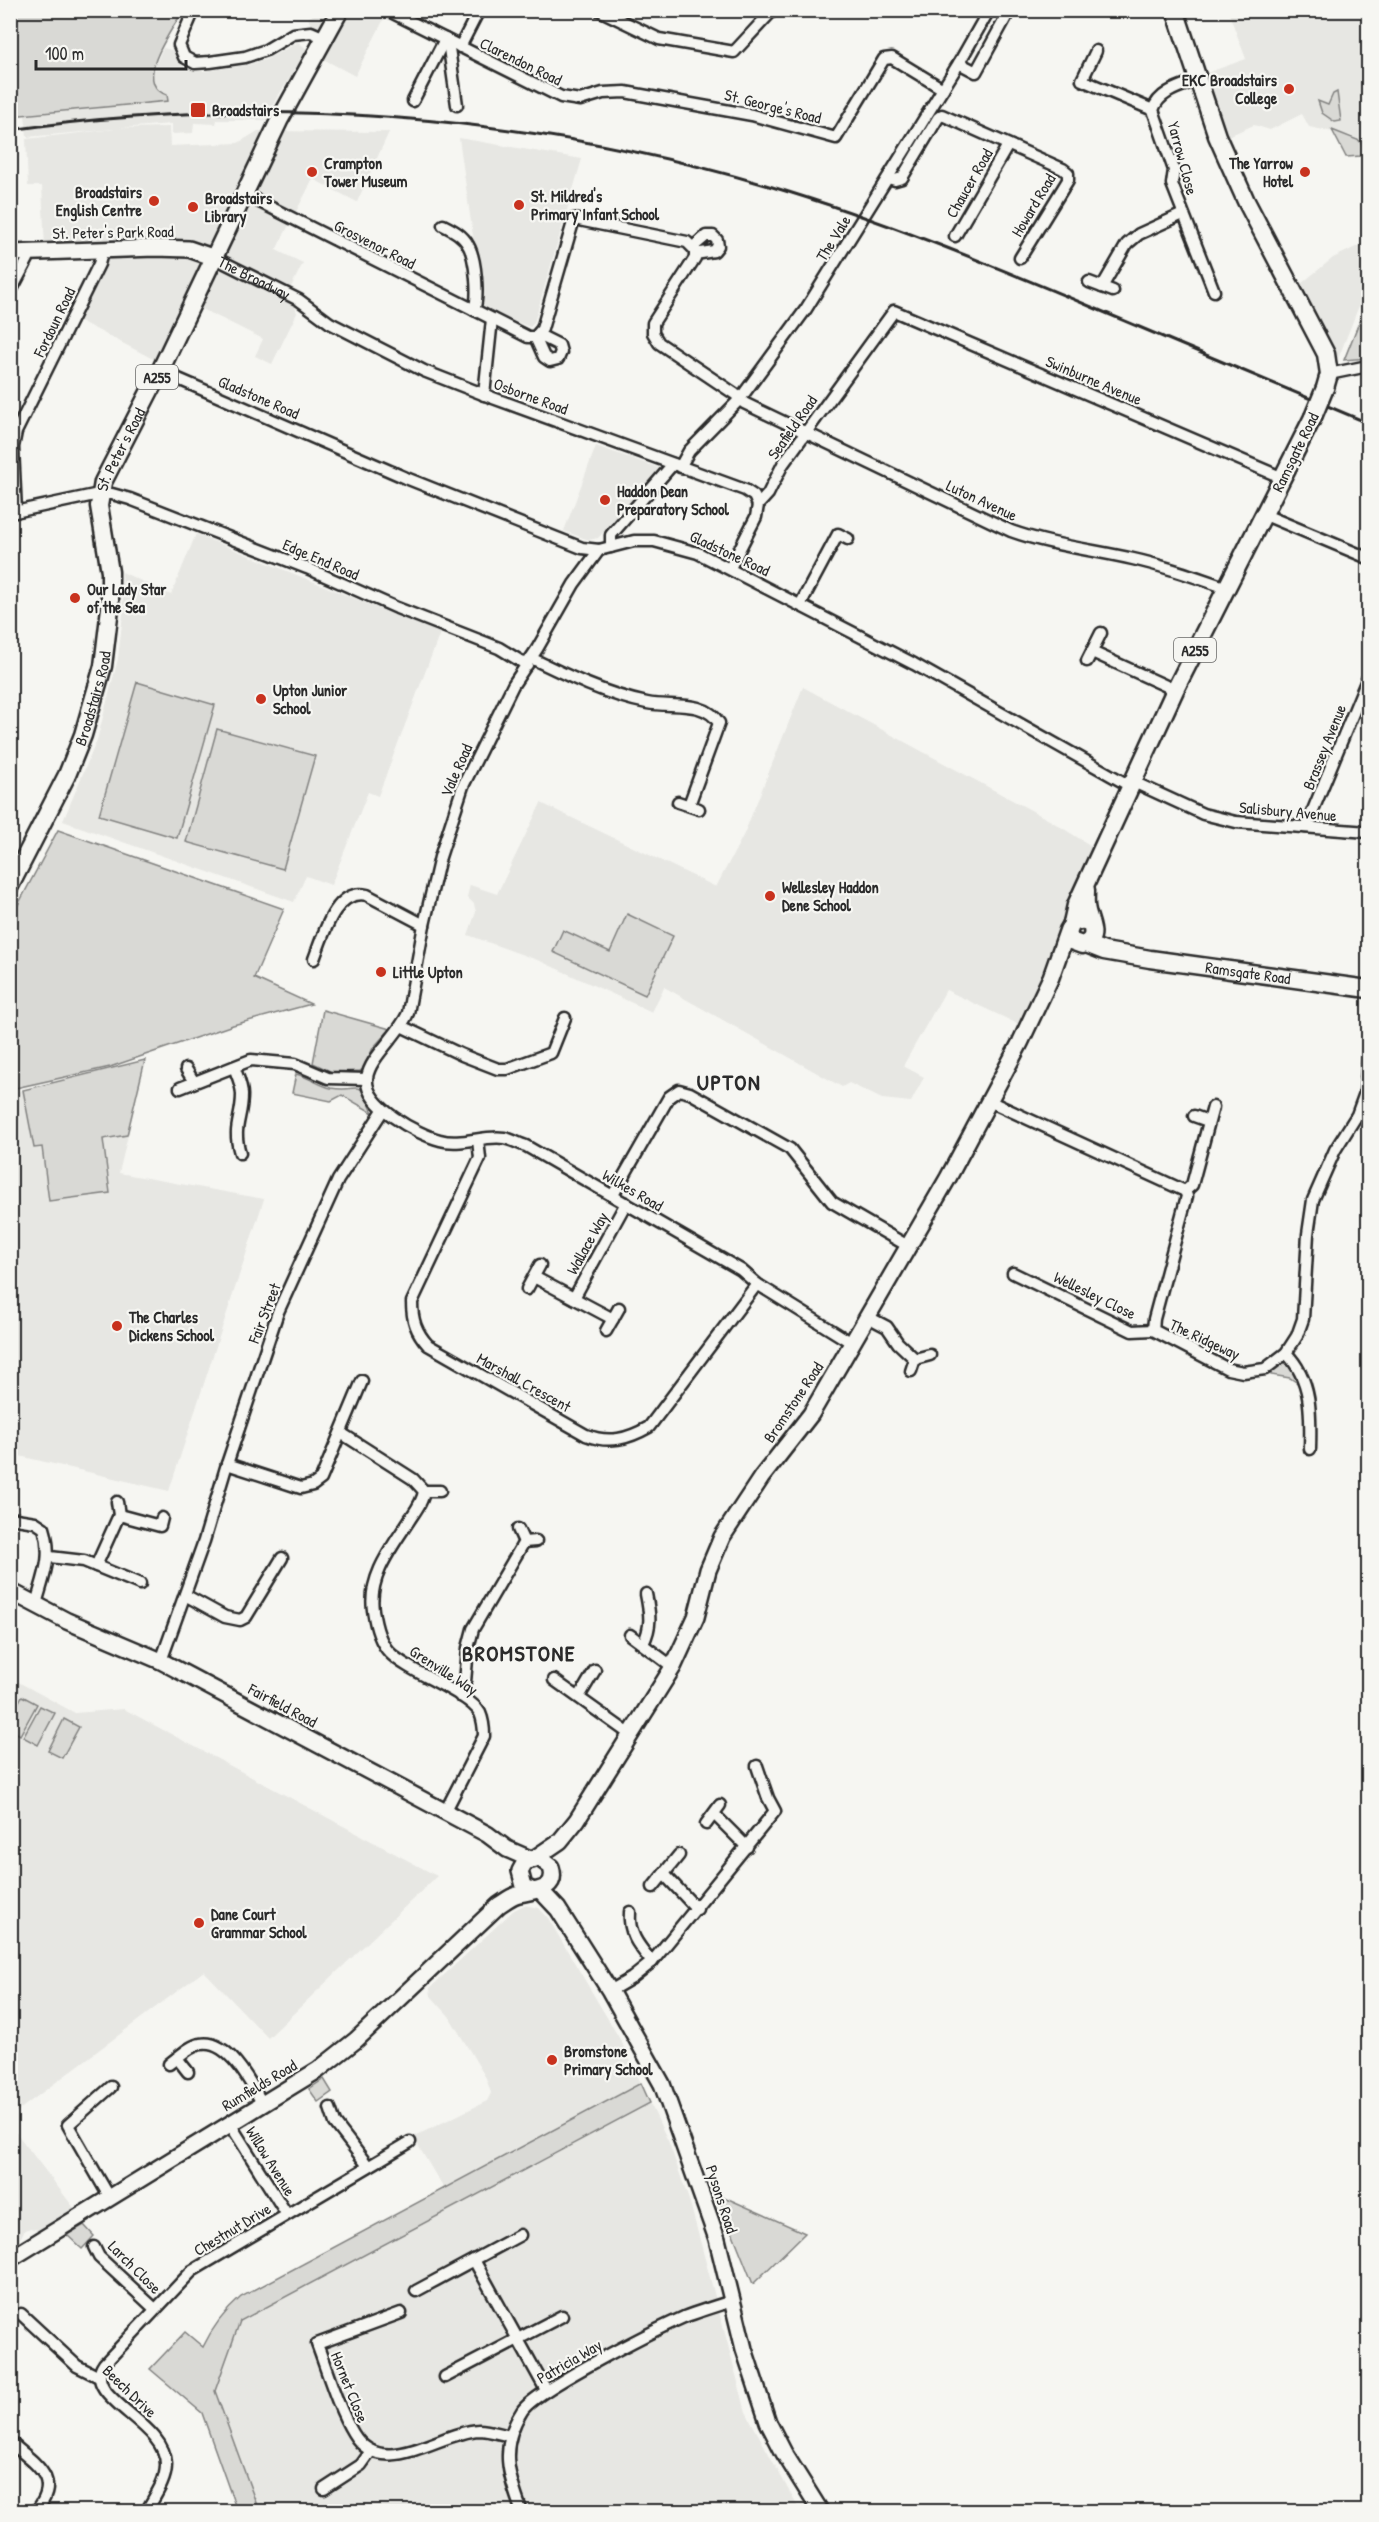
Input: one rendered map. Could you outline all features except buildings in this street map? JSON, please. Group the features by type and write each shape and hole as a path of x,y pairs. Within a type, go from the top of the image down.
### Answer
{"main road":[{"name":"A255","path":"318,35 340,10"},
{"path":"1175,10 1217,136 1246,201 1326,354 1327,381"},
{"name":"The Broadway","path":"215,258 290,100 318,35"},
{"name":"St. Peter's Road","path":"99,494 215,258"},
{"name":"Ramsgate Road","path":"1070,926 1076,905 1135,786 1175,690 1265,515 1313,417 1327,381"},
{"name":"Broadstairs Road","path":"10,886 67,775 83,735 103,666 110,608 110,572 99,494"},
{"name":"Ramsgate Road","path":"1086,886 1087,937 1104,951 1368,989"},
{"path":"1070,926 1069,937 1087,937"}],"street":[{"path":"194,10 179,45 184,57 195,63 245,57 266,50 293,34 318,35"},
{"name":"Clarendon Road","path":"387,10 561,97 580,100"},
{"path":"460,47 479,10"},
{"path":"602,11 659,39 734,52 773,10"},
{"name":"The Vale","path":"677,465 740,399 806,309 959,63 989,10"},
{"path":"959,63 976,72 1010,10"},
{"path":"413,101 446,40"},
{"path":"446,40 457,105"},
{"name":"Yarrow Close","path":"1096,51 1082,80 1153,110 1174,170 1172,184 1214,291"},
{"name":"St. George's Road","path":"580,100 603,93 625,92 752,115 836,138 884,59 892,58 943,89"},
{"name":"Yarrow Close","path":"1153,110 1158,101 1173,88 1198,80"},
{"path":"888,178 896,180 903,178 938,118 942,115 1008,145"},
{"name":"Howard Road","path":"1008,145 1064,169 1068,173 1068,180 1020,258"},
{"name":"Chaucer Road","path":"955,236 1008,145"},
{"name":"Grosvenor Road","path":"246,195 528,337 537,336 544,323 574,219 687,242 694,250"},
{"name":"Yarrow Close","path":"1089,282 1107,289 1127,244 1139,234 1183,214"},
{"path":"443,225 457,232 468,244 472,254 477,299 474,310"},
{"name":"St. Peter's Park Road","path":"10,253 103,249 189,249 215,258"},
{"name":"Fordoun Road","path":"13,512 13,447 16,432 99,264 103,249"},
{"name":"Luton Avenue","path":"694,250 653,322 653,333 659,343 740,399 805,433 1021,535 1136,560 1192,575 1227,588"},
{"path":"10,293 28,259 29,252"},
{"name":"The Broadway","path":"215,258 299,300"},
{"name":"Osborne Road","path":"299,300 341,328 424,370 484,395 745,490 754,496 758,505"},
{"name":"Seafield Road","path":"730,568 756,516 758,505 768,494 783,464 894,311"},
{"name":"Swinburne Avenue","path":"894,311 1283,478"},
{"path":"484,395 492,319"},
{"path":"1327,381 1368,366"},
{"name":"Gladstone Road","path":"160,371 406,478 582,548 599,550 634,541 654,541 688,549 730,568 914,664 1135,786"},
{"path":"611,547 611,535 677,465"},
{"name":"St. Peter's Road","path":"13,512 99,494"},
{"name":"Edge End Road","path":"99,494 112,494 130,499 307,568 397,608 529,661 625,697 649,704 703,708 713,713 719,723 689,806"},
{"path":"1265,515 1368,558"},
{"path":"800,605 838,534 848,539"},
{"name":"Vale Road","path":"403,1027 408,1013 424,925 440,857 463,786 513,685 574,584 599,550"},
{"path":"1101,633 1090,656 1175,690"},
{"name":"Brassey Avenue","path":"1306,827 1368,677"},
{"name":"Salisbury Avenue","path":"1135,786 1203,814 1236,822 1368,832"},
{"path":"314,951 343,900 358,893 367,895 424,925"},
{"name":"Bromstone Road","path":"526,1866 560,1841 578,1820 673,1667 696,1617 708,1570 722,1537 761,1478 811,1414 868,1317 989,1101 1051,977 1070,926"},
{"name":"Bromstone Road","path":"1051,977 1087,937"},
{"path":"383,1110 369,1091 366,1079 372,1064 403,1027 498,1069 507,1069 555,1057 565,1018"},
{"name":"The Ridgeway","path":"1213,1107 1192,1185 1185,1191 1187,1196 1153,1330 1228,1369 1243,1372 1265,1369 1286,1353 1297,1336 1303,1319 1308,1234 1313,1200 1335,1150 1357,1115 1365,1093 1368,1057"},
{"path":"180,1088 251,1060 272,1060 295,1064 328,1078 366,1079"},
{"path":"234,1066 242,1094 236,1126 240,1153"},
{"path":"186,1069 194,1082"},
{"path":"613,1195 669,1097 679,1090 690,1093 790,1149 832,1202 908,1246"},
{"path":"989,1101 1185,1191"},
{"name":"Wilkes Road","path":"383,1110 441,1141 504,1138 526,1146 741,1270 757,1284 852,1343"},
{"name":"Fair Street","path":"161,1661 278,1312 338,1180 383,1110"},
{"path":"1194,1116 1208,1121"},
{"name":"Marshall Crescent","path":"478,1140 480,1158 412,1302 412,1316 418,1334 428,1346 586,1435 596,1439 614,1440 632,1436 649,1428 757,1284"},
{"name":"Wallace Way","path":"574,1298 626,1203"},
{"name":"Wallace Way","path":"527,1289 540,1265"},
{"name":"Wellesley Close","path":"1013,1273 1028,1273 1132,1331 1153,1330"},
{"name":"Wallace Way","path":"534,1277 613,1319"},
{"path":"606,1330 618,1308"},
{"path":"868,1317 887,1327 898,1343 915,1359"},
{"path":"1286,1353 1302,1377 1310,1398 1310,1449"},
{"path":"915,1359 930,1355"},
{"path":"911,1371 915,1359"},
{"path":"227,1464 301,1488 313,1485 321,1479 363,1382"},
{"path":"341,1433 413,1479 423,1491 440,1491"},
{"name":"Grenville Way","path":"423,1491 423,1497 380,1569 373,1587 372,1609 378,1633 388,1652 404,1664 460,1696 479,1712 484,1736 445,1812"},
{"path":"96,1566 119,1515 117,1502"},
{"path":"119,1515 160,1526 162,1518"},
{"path":"10,1518 34,1522 44,1528 50,1557 36,1604"},
{"path":"518,1529 524,1542"},
{"path":"524,1542 536,1541"},
{"path":"460,1696 465,1682 468,1648 473,1629 524,1542"},
{"path":"50,1557 84,1561 140,1584"},
{"path":"185,1595 225,1617 240,1620 246,1617 272,1586 282,1558"},
{"name":"Fairfield Road","path":"10,1591 67,1621 161,1661 487,1834 526,1866 524,1886 544,1882"},
{"path":"643,1644 649,1632 651,1618 646,1594"},
{"path":"630,1635 673,1667"},
{"path":"579,1697 595,1670"},
{"path":"554,1680 631,1735"},
{"path":"610,1991 632,1978 651,1962 697,1909 775,1811 768,1798 758,1766"},
{"path":"706,1824 717,1810 747,1847"},
{"name":"Bromstone Road","path":"544,1882 560,1841"},
{"path":"653,1887 679,1855"},
{"path":"526,1866 543,1859 544,1882"},
{"name":"Rumfields Road","path":"499,1905 526,1866"},
{"path":"664,1874 697,1909"},
{"name":"Rumfields Road","path":"10,2259 318,2070 357,2040 499,1905 544,1882"},
{"name":"Pysons Road","path":"544,1882 654,2069 678,2124 717,2238 755,2387 768,2422 784,2453 821,2511"},
{"path":"630,1912 631,1932 651,1962"},
{"path":"188,2072 173,2061 199,2044 210,2043 222,2050 242,2069 263,2105"},
{"path":"110,2198 66,2121 111,2087"},
{"path":"330,2108 335,2122 368,2166"},
{"name":"Willow Avenue","path":"230,2124 286,2213"},
{"name":"Chestnut Drive","path":"99,2377 104,2364 192,2271 286,2213 410,2142"},
{"path":"416,2291 520,2235"},
{"name":"Larch Close","path":"94,2247 99,2257 155,2309"},
{"path":"474,2260 546,2390"},
{"name":"Patricia Way","path":"522,2511 508,2468 507,2457 510,2436 522,2409 546,2390 681,2319 732,2301"},
{"name":"Hornet Close","path":"371,2451 360,2444 352,2433 317,2344 400,2313"},
{"name":"Beech Drive","path":"21,2314 77,2366 99,2377 102,2389 154,2435 164,2452 166,2465 164,2478 146,2511"},
{"path":"445,2377 562,2316"},
{"path":"324,2489 361,2465 371,2451 396,2455 480,2430 510,2436"},
{"path":"10,2442 41,2469 47,2479 47,2496 35,2511"}],"shaded area":[{"path":"10,11 183,11 157,56 153,68 153,79 157,89 167,95 168,101 11,116"},
{"path":"319,11 388,11 355,76 325,60 308,18"},
{"name":"EKC Broadstairs College","path":"1228,11 1368,11 1368,158 1361,156 1364,151 1352,136 1309,127 1302,114 1270,130 1254,125 1226,137 1204,74 1246,59"},
{"path":"298,42 308,50 275,101 268,120 217,120 216,124 194,123 193,133 172,134 171,124 121,128 169,127 170,146 238,143 258,131 389,132 357,202 313,179 276,250 303,263 290,289 297,313 272,364 255,356 263,339 186,301 157,361 78,320 112,246 45,249 42,186 28,186 26,139 115,129 27,137 25,114 167,100 167,95 154,84 151,74 163,48 172,50 179,63 186,68 204,71 247,65 267,59"},
{"path":"1337,92 1341,121 1335,122 1322,113 1318,101 1328,105 1333,94"},
{"path":"1332,130 1360,141 1364,151 1361,156 1346,157"},
{"name":"St. Mildred's Primary Infant School","path":"459,138 582,159 534,323 530,327 480,309 475,250"},
{"path":"1368,199 1368,283 1338,359 1334,357 1297,287 1333,258 1362,244 1367,220 1363,216"},
{"path":"1368,300 1368,358 1344,360"},
{"name":"Haddon Dean Preparatory School","path":"596,446 662,469 598,538 589,540 564,531"},
{"name":"Upton Junior School","path":"196,534 440,633 378,796 368,792 331,885 306,876 294,902 63,821 97,740 118,659 123,614 122,572 171,595"},
{"path":"137,682 215,705 177,838 99,815"},
{"name":"Wellesley Haddon Dene School","path":"803,687 1051,821 1093,847 1020,1025 946,990 903,1066 924,1077 911,1102 882,1099 849,1083 842,1087 664,987 652,1012 540,961 468,935 476,912 474,904 467,897 470,885 497,894 541,803 716,887 744,834"},
{"path":"217,729 315,756 283,869 186,842"},
{"path":"58,830 284,909 254,978 311,1004 233,1025 110,1067 11,1089 11,918"},
{"path":"627,914 673,936 645,995 553,952 563,930 610,952"},
{"path":"323,1010 390,1029 373,1048 364,1068 360,1071 332,1072 313,1063"},
{"path":"145,1060 127,1135 103,1139 110,1193 49,1201 42,1147 34,1148 23,1090"},
{"name":"The Charles Dickens School","path":"110,1070 136,1101 119,1173 264,1199 169,1491 11,1454 11,1093"},
{"path":"296,1074 331,1088 362,1090 373,1113 342,1095 331,1101 292,1093"},
{"path":"1285,1362 1290,1363 1302,1386 1290,1378 1271,1375 1272,1369"},
{"name":"Dane Court Grammar School","path":"11,1678 75,1713 124,1709 437,1876 268,2038 204,1971 11,2116"},
{"path":"22,1696 37,1704 20,1735 11,1730 11,1717"},
{"path":"40,1706 55,1713 38,1745 23,1737"},
{"path":"64,1719 79,1727 62,1758 48,1751"},
{"name":"Bromstone Primary School","path":"524,1905 539,1908 548,1918 621,2041 641,2083 444,2189 413,2137 487,2101 491,2093 486,2078 449,2016 431,1996 430,1988 514,1910"},
{"path":"324,2079 332,2092 318,2102 309,2089"},
{"path":"641,2083 650,2103 240,2321 215,2391 259,2511 237,2511 202,2413 150,2369 185,2332 203,2347 219,2320 241,2297"},
{"path":"650,2103 669,2143 690,2203 746,2412 800,2511 259,2511 215,2391 240,2321"},
{"path":"11,2126 74,2208 38,2230 30,2228 24,2231 19,2241 11,2246"},
{"path":"717,2194 805,2233 753,2284"},
{"path":"84,2225 94,2236 82,2249 67,2235"}],"railway":[{"path":"10,130 105,119 200,113 296,113 392,118 488,127 583,142 677,161 769,186 933,242 1368,423"}],"place":[{"name":"EKC Broadstairs College","path":"1289,89"},
{"name":"Broadstairs","path":"198,110"},
{"name":"Crampton Tower Museum","path":"312,172"},
{"name":"The Yarrow Hotel","path":"1305,172"},
{"name":"Broadstairs English Centre","path":"154,201"},
{"name":"St. Mildred's Primary Infant School","path":"519,205"},
{"name":"Broadstairs Library","path":"193,207"},
{"name":"Haddon Dean Preparatory School","path":"605,500"},
{"name":"Our Lady Star of the Sea","path":"75,598"},
{"name":"Upton Junior School","path":"261,699"},
{"name":"Wellesley Haddon Dene School","path":"770,896"},
{"name":"Little Upton","path":"381,972"},
{"name":"The Charles Dickens School","path":"117,1326"},
{"name":"Dane Court Grammar School","path":"199,1923"},
{"name":"Bromstone Primary School","path":"552,2060"}],"district":[{"name":"UPTON","path":"729,1082"},
{"name":"BROMSTONE","path":"519,1653"}]}
